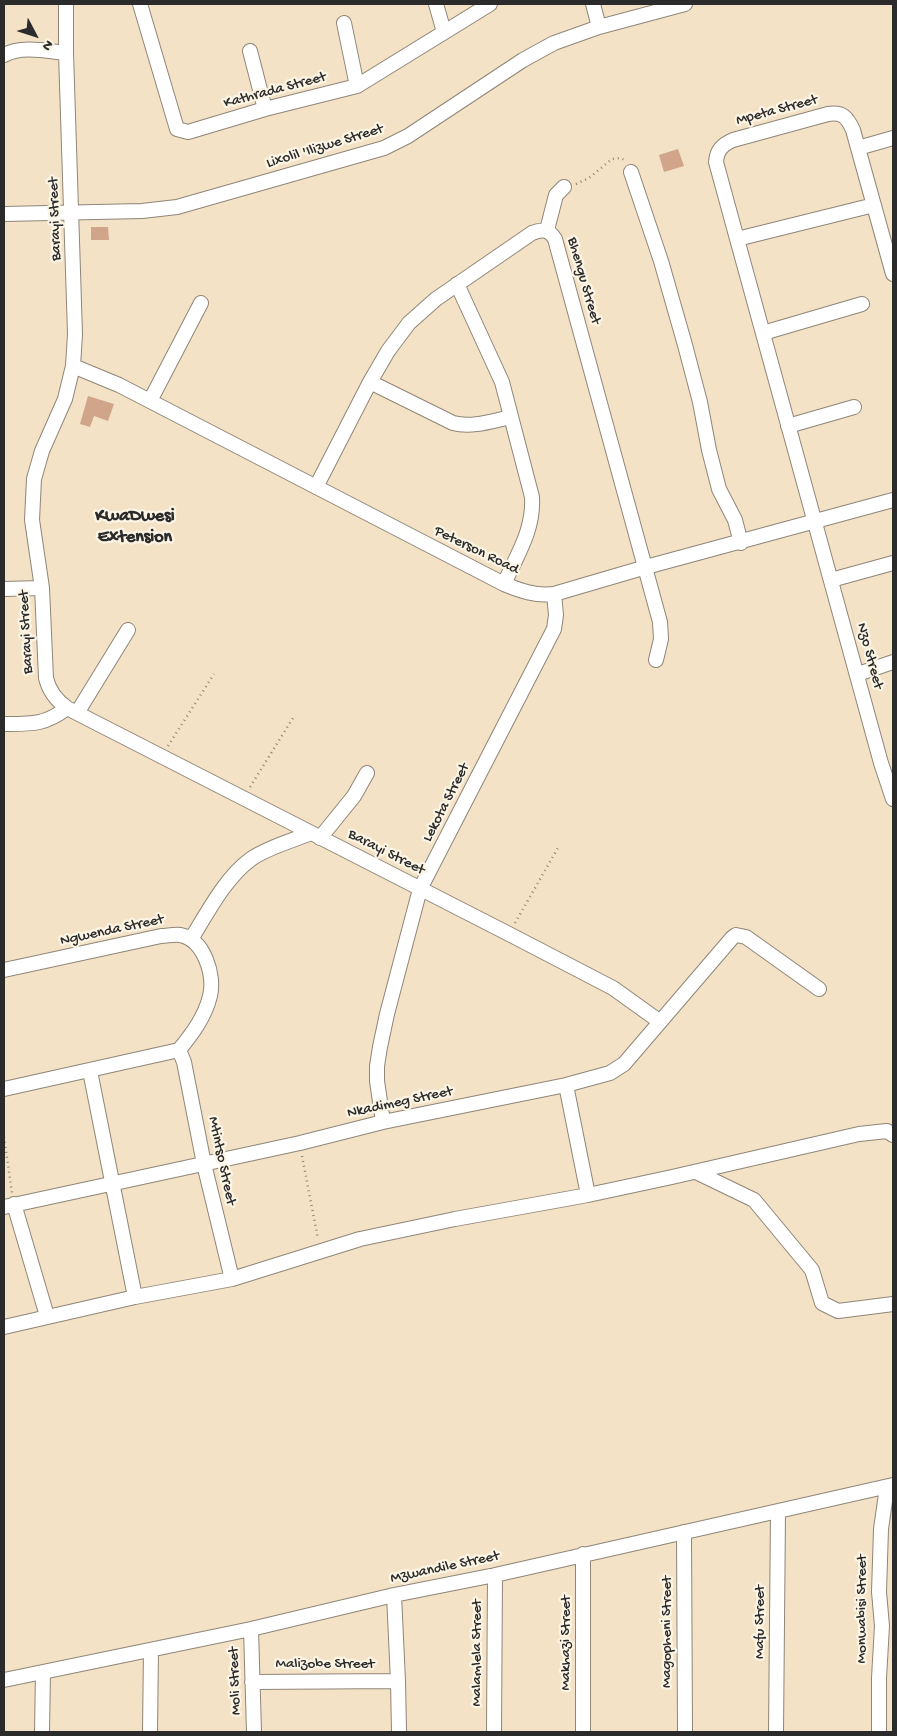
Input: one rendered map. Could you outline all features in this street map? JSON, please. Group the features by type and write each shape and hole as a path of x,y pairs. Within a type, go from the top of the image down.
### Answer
{"street":[{"name":"Barayi Street","path":"66,4 75,334 73,366 65,399 42,451 34,478 32,520 42,588 48,687 54,696 72,710 613,988 659,1021"},
{"name":"Kathrada Street","path":"140,4 177,129 188,132 265,109 357,86 490,4"},
{"path":"436,4 444,32"},
{"path":"593,4 599,27"},
{"name":"Lixolil 'Ilizwe Street","path":"4,214 142,211 177,206 384,148 408,136 541,49 563,39 599,27 685,4"},
{"path":"344,23 357,86"},
{"path":"4,56 17,51 30,50 66,53"},
{"path":"250,51 265,109"},
{"name":"Mpeta Street","path":"816,522 716,162 717,154 725,144 733,140 828,114 837,113 849,121 854,130 874,205 889,240 893,274"},
{"path":"858,148 893,138"},
{"path":"631,172 661,261 685,345 700,402 719,489 735,520 741,543"},
{"path":"546,230 556,195 564,187"},
{"path":"737,239 874,205"},
{"name":"Bhengu Street","path":"316,487 388,350 409,323 422,310 457,284 532,233 546,230 555,239 646,567 661,630 656,660"},
{"path":"457,284 496,366 532,497 533,511 530,526 504,584"},
{"path":"150,401 202,303"},
{"path":"763,333 862,304"},
{"name":"Peterson Road","path":"73,366 119,385 504,584 526,593 541,596 893,500"},
{"path":"370,382 462,426 511,417"},
{"path":"788,426 854,407"},
{"name":"Nzo Street","path":"816,522 858,674 887,761 893,799"},
{"path":"831,580 893,563"},
{"path":"4,589 42,588"},
{"name":"Lekota Street","path":"383,1122 377,1081 378,1056 386,1014 420,889 554,629 556,615 554,594"},
{"path":"4,724 35,724 72,710 128,630"},
{"path":"858,674 893,662"},
{"path":"4,1090 179,1050 195,1030 210,994 210,977 206,958 199,946 191,939 229,882 244,865 263,852 316,836 354,796 367,773"},
{"name":"Ngwenda Street","path":"4,970 161,936 180,934 191,939"},
{"name":"Nkadimeg Street","path":"9,1205 300,1143 383,1122 566,1085 610,1073 618,1069 732,938 736,936 746,937 819,989"},
{"name":"Mtintso Street","path":"179,1050 184,1062 204,1164 232,1279"},
{"path":"90,1071 135,1297"},
{"path":"566,1085 588,1195"},
{"path":"4,1326 135,1297 232,1279 360,1239 455,1218 588,1195 859,1134 887,1131 893,1135"},
{"path":"696,1172 754,1200 812,1270 822,1303 838,1311 893,1304"},
{"path":"9,1205 47,1316"},
{"name":"Mzwandile Street","path":"4,1680 250,1629 394,1595 495,1575 890,1486"},
{"name":"Monwabisi Street","path":"879,1732 879,1678 882,1626 879,1592 881,1529 890,1486"},
{"name":"Mafu Street","path":"776,1732 778,1512"},
{"name":"Magopheni Street","path":"684,1532 685,1732"},
{"name":"Makhazi Street","path":"583,1554 583,1732"},
{"name":"Malamlela Street","path":"494,1732 495,1575"},
{"path":"394,1595 399,1732"},
{"name":"Moli Street","path":"250,1629 254,1732"},
{"path":"150,1732 151,1650"},
{"path":"42,1732 43,1672"},
{"name":"Malizobe Street","path":"252,1682 398,1681"}],"path":[{"path":"564,187 589,178 612,159 621,158 627,162 631,172"},
{"path":"161,756 214,674"},
{"path":"243,798 293,718"},
{"path":"509,934 559,846"},
{"path":"4,1138 9,1205"},
{"path":"300,1143 320,1253"}],"building":[{"path":"678,149 684,166 664,172 659,155"},
{"path":"91,227 108,227 109,240 91,240"},
{"path":"88,396 114,404 108,421 94,416 90,427 80,424"}],"district":[{"name":"KwaDwesi Extension","path":"135,527"}]}
